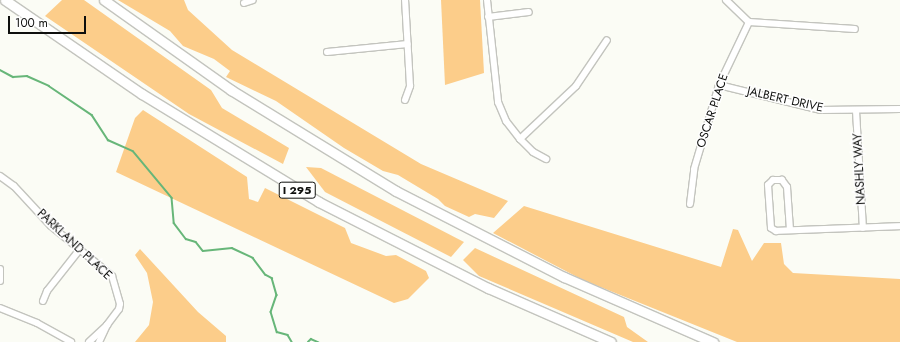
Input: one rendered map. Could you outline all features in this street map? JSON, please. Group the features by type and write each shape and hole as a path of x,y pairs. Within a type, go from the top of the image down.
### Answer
{"highway":[{"name":"I 295","path":"5,0 142,94 313,199 488,288 611,342"},
{"path":"104,0 230,90 396,191 564,277 713,342"}],"street":[{"path":"244,3 253,0"},
{"path":"405,0 410,86 405,100"},
{"path":"487,0 498,102 506,121 520,139 533,152 546,159"},
{"path":"726,0 749,22 855,28"},
{"path":"488,16 529,12"},
{"name":"OSCAR PLACE","path":"690,204 694,169 719,85 749,22"},
{"path":"520,139 576,86 607,40"},
{"path":"327,52 408,44"},
{"name":"JALBERT DRIVE","path":"719,85 821,110 856,111 900,109"},
{"name":"NASHLY WAY","path":"856,111 863,228"},
{"name":"PARKLAND PLACE","path":"0,176 14,186 51,226 106,271 115,284 119,309 107,324 89,342"},
{"path":"790,230 787,187 782,180 773,180 768,185 771,228 776,231 900,226"},
{"path":"43,301 47,291 80,249"},
{"path":"0,269 0,281"},
{"path":"0,308 37,323 71,342"},
{"name":"PARKLAND PLACE","path":"99,342 107,324"}],"shaded area":[{"path":"62,0 84,0 211,90 222,108 289,148 283,164 189,114 45,16"},
{"path":"118,0 184,0 188,10 232,50 421,164 508,201 494,218 475,214 469,217 445,206 438,199 398,175 383,171 344,148 276,101 226,77 230,71 214,59 183,46 170,31"},
{"path":"441,0 480,0 484,73 445,85"},
{"path":"143,110 247,177 249,199 258,202 265,188 345,228 351,243 386,256 396,255 426,271 429,278 408,299 394,303 116,172 135,118"},
{"path":"306,167 321,168 464,242 451,257 325,192"},
{"path":"524,206 721,267 733,229 738,230 752,261 764,243 781,243 784,264 793,273 900,279 900,342 737,342 583,280 493,233"},
{"path":"475,248 624,317 627,327 648,342 633,342 479,276 463,260"},
{"path":"140,249 198,312 226,336 226,342 135,342 149,325 153,302 147,273 135,255"}],"waterway":[{"path":"0,70 13,77 27,76 49,86 92,115 108,140 133,151 172,198 174,223 186,239 196,242 203,251 232,248 253,258 266,275 272,278 277,295 271,312 277,332 288,335 292,342"},
{"path":"308,342 311,339 318,342"}]}
